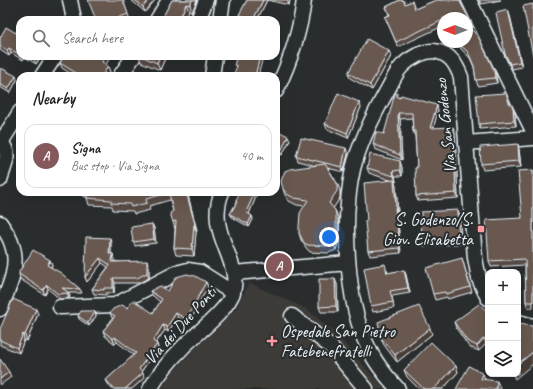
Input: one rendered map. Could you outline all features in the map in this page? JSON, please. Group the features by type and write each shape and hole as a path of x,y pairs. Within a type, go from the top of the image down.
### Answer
{"street":[{"path":"70,0 73,16"},
{"path":"159,16 169,0"},
{"path":"200,16 206,0"},
{"path":"221,16 223,0"},
{"path":"280,83 293,52 304,0"},
{"path":"469,0 533,131"},
{"name":"Via San Godenzo","path":"398,389 373,358 363,338 356,313 348,263 347,237 349,197 351,176 355,161 364,136 377,108 400,68 413,57 426,52 436,52 448,56 453,61 461,81 475,258 479,279 485,292"},
{"path":"47,72 53,60"},
{"path":"123,72 131,60"},
{"path":"213,72 214,60"},
{"path":"0,180 7,154 6,148 1,143 16,119"},
{"path":"466,143 533,138"},
{"name":"Via dei Due Ponti","path":"150,389 163,369 219,313 233,293 234,273 218,223 218,205 221,196"},
{"path":"0,223 13,245 14,261 10,282 0,309"},
{"path":"234,273 348,263"},
{"path":"60,307 115,305 176,273 188,270 200,272 233,293"},
{"path":"292,316 331,347 366,389"},
{"path":"521,323 533,326"}],"shaded area":[{"name":"Ospedale San Pietro Fatebenefratelli","path":"249,283 307,309 337,335 386,389 161,389 173,372 197,346 236,309"}],"building":[{"path":"88,0 123,0 128,14 123,16 94,16"},
{"path":"135,0 149,0 143,7"},
{"path":"172,0 192,0 190,5 186,4 181,16 163,16"},
{"path":"247,0 263,0 255,16 239,15"},
{"path":"400,0 403,0 405,4 412,1 415,9 436,0 459,0 466,12 437,12 437,23 396,42 385,17 390,15 386,7"},
{"path":"533,4 533,56 523,6"},
{"path":"508,10 520,62 510,64 505,54 496,13"},
{"path":"6,27 16,33 16,52 9,48 7,50 0,46 0,38"},
{"path":"473,31 478,36 494,70 495,78 476,80 474,66 468,52 464,48 473,48"},
{"path":"367,39 389,51 370,85 348,73"},
{"path":"62,60 103,60 102,62 108,66 104,72 75,72 60,63"},
{"path":"150,60 158,60 157,63"},
{"path":"236,60 259,60 256,72 235,72 237,66 234,65"},
{"path":"1,68 16,76 8,89 0,84"},
{"path":"338,93 359,102 347,133 325,124"},
{"path":"395,93 397,93 397,97 400,98 401,95 437,105 430,128 453,127 456,193 416,196 415,168 417,168 415,131 413,131 412,113 398,113 400,155 373,144 376,132 384,134"},
{"path":"506,93 509,103 513,108 514,121 479,124 476,95"},
{"path":"280,132 288,136 280,151"},
{"path":"301,138 346,148 342,167 296,156"},
{"path":"518,144 519,161 481,164 480,147"},
{"path":"370,154 400,161 400,170 393,171 394,176 367,168"},
{"path":"325,164 337,183 337,191 329,203 335,210 336,236 333,243 326,246 308,245 304,243 299,233 299,227 300,213 308,200 294,198 287,194 283,189 281,181 285,171 290,169"},
{"path":"533,170 533,302 526,302 525,259 489,261 486,220 522,218 518,171"},
{"path":"394,180 395,208 400,248 368,251 365,221 367,221 364,183"},
{"path":"87,196 158,196 146,199 147,203 131,207 130,204 111,203 111,200 87,198"},
{"path":"170,196 187,196 195,224 192,249 174,248 176,221 173,222 170,213 173,211"},
{"path":"238,196 253,196 246,212 252,216 248,224 230,214 237,202"},
{"path":"458,210 459,238 422,241 421,212"},
{"path":"152,224 154,239 133,242 131,227"},
{"path":"86,237 110,238 109,254 113,254 112,262 147,261 147,273 137,278 113,278 113,288 104,288 104,290 92,289 110,265 100,258 85,277"},
{"path":"33,250 50,260 47,265 61,273 80,289 62,288 68,292 58,294 47,285 43,290 19,274"},
{"path":"462,258 470,287 446,294 445,292 433,294 426,268"},
{"path":"385,264 387,273 404,270 408,288 390,291 393,302 371,306 364,268"},
{"path":"187,274 195,276 206,282 186,319 176,313 167,327 163,325 153,341 157,344 139,369 143,373 125,389 114,389 106,380 136,353 115,337 113,339 103,331 115,316 110,313 113,309 122,305 127,308 133,300 153,313 162,299 150,291 160,286 168,291 176,277"},
{"path":"319,279 335,279 336,306 319,307"},
{"path":"13,299 36,309 25,335 23,334 17,348 0,340 0,329"},
{"path":"479,304 485,309 485,339 484,338 477,346 467,341 454,322"},
{"path":"419,306 430,328 395,355 381,338 378,322"},
{"path":"81,311 95,312 88,323 78,316"},
{"path":"521,324 532,326 533,328 533,352 521,362"},
{"path":"431,342 456,366 434,389 424,389 404,370"},
{"path":"0,359 9,372 0,379"},
{"path":"469,366 483,374 481,379 497,381 496,389 456,389"}],"place":[{"name":"S. Godenzo/S. Giov. Elisabetta","path":"481,229"},
{"name":"Signa","path":"279,266"},
{"name":"Ospedale San Pietro Fatebenefratelli","path":"272,341"}]}
